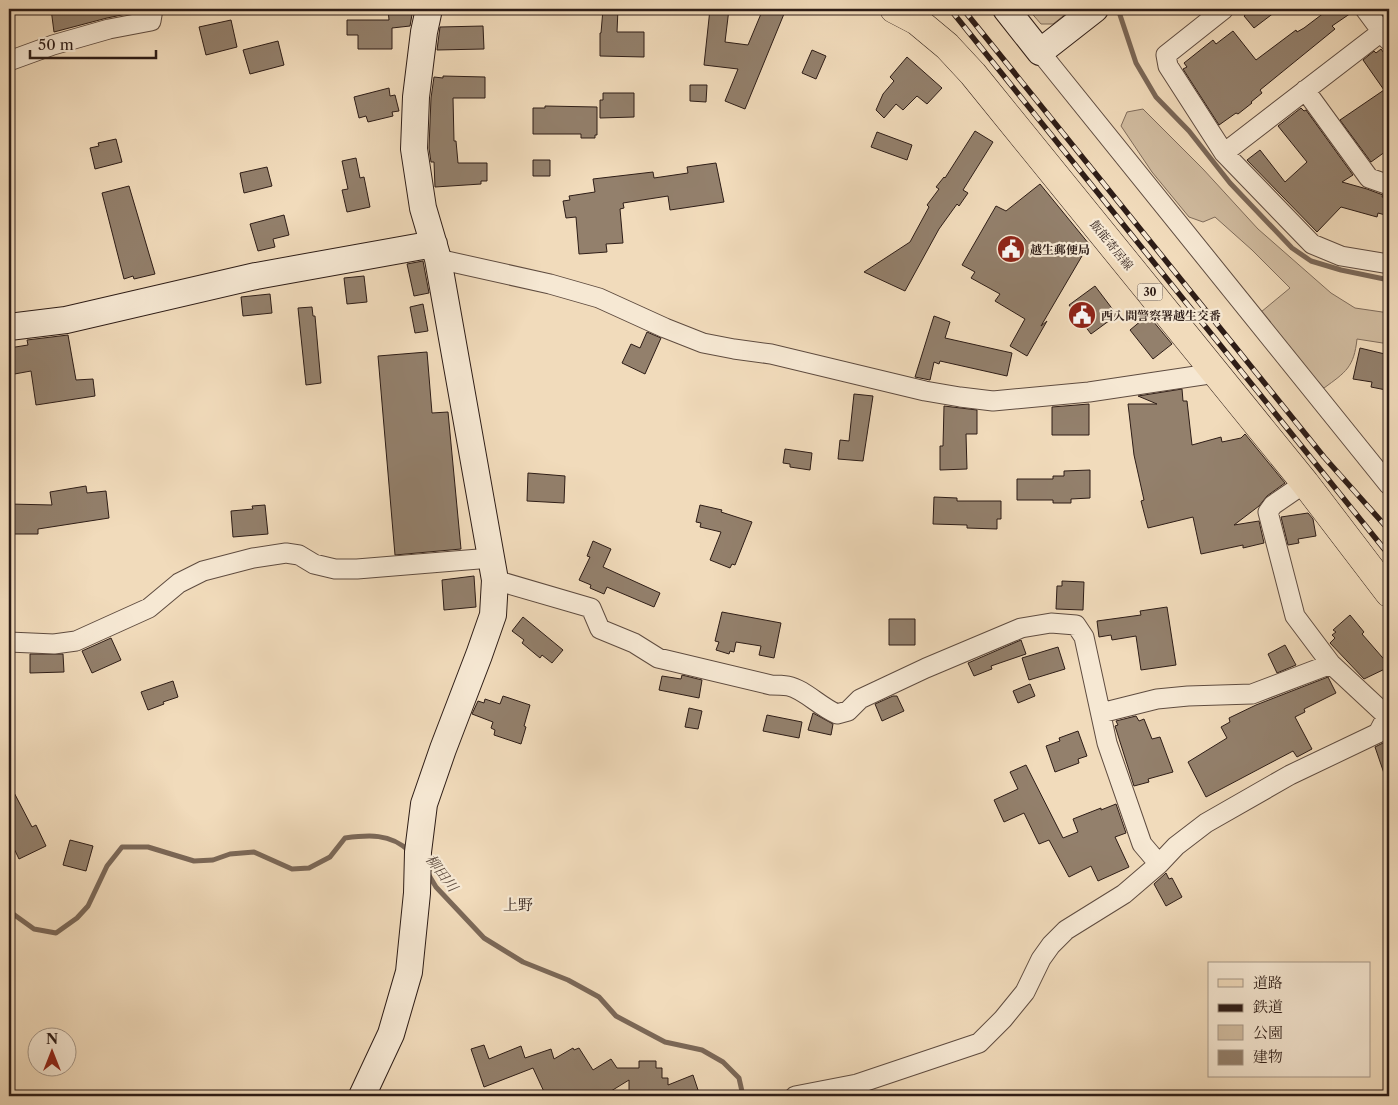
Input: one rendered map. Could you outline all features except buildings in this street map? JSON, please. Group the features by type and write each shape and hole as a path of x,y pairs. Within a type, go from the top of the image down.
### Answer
{"main road":[{"name":"飯能寄居線","path":"894,9 917,21 940,40 973,74 1305,483 1389,593"}],"street":[{"path":"9,61 53,45 151,21 153,9"},
{"path":"362,1096 391,1034 409,972 417,893 418,852 424,804 442,749 480,655 493,615 493,569 436,252 423,208 414,148 416,97 424,32 429,9"},
{"path":"1006,9 1389,485"},
{"path":"1040,52 1095,9"},
{"path":"1224,9 1166,55 1168,66 1224,153 1312,244 1341,256 1389,264"},
{"path":"1224,153 1305,90 1387,33 1365,9"},
{"path":"1305,90 1369,178 1389,185"},
{"path":"9,327 66,320 256,276 436,252 599,298 703,343 771,354 925,391 960,397 993,401 1090,392 1216,373"},
{"path":"794,1096 857,1084 980,1043 1025,992 1041,960 1051,945 1066,930 1124,894 1159,864 1176,846 1206,823 1290,775 1378,733 1389,715 1331,664 1295,616 1268,512 1273,505 1305,483"},
{"path":"9,642 54,644 76,641 149,608 179,583 203,571 253,558 286,553 299,555 314,564 335,569 493,569 591,608 600,629 634,643 658,658 771,685 788,686 804,693 824,708 837,714 848,711 860,700 918,672 1022,628 1051,622 1076,625 1084,637 1107,743 1142,844 1159,864"},
{"path":"1101,713 1157,699 1252,694 1331,664"}],"green space":[{"path":"1028,9 1072,9 1053,24 1041,24"},
{"path":"1143,109 1203,169 1258,229 1331,293 1355,308 1389,313 1389,344 1357,339 1354,356 1348,368 1324,388 1283,344 1261,312 1290,288 1215,217 1203,222 1189,217 1152,172 1121,126 1127,112"}],"waterway":[{"path":"1118,9 1136,63 1156,97 1189,131 1230,183 1292,248 1311,261 1341,270 1389,280"},
{"name":"柳田川","path":"9,911 34,929 56,933 77,918 88,906 107,866 122,847 148,847 194,861 213,860 230,854 254,852 292,869 309,868 330,857 345,838 362,836 386,838 402,845 409,851"},
{"name":"柳田川","path":"427,872 436,887 484,938 523,962 568,980 599,997 616,1016 665,1042 702,1050 723,1062 739,1078 743,1096"}],"railway":[{"path":"950,9 1389,555"},
{"path":"963,9 1324,457 1389,530"}],"place":[{"name":"越生郵便局","path":"1011,249"},
{"name":"西入間警察署越生交番","path":"1082,315"}],"district":[{"name":"上野","path":"518,904"}]}
